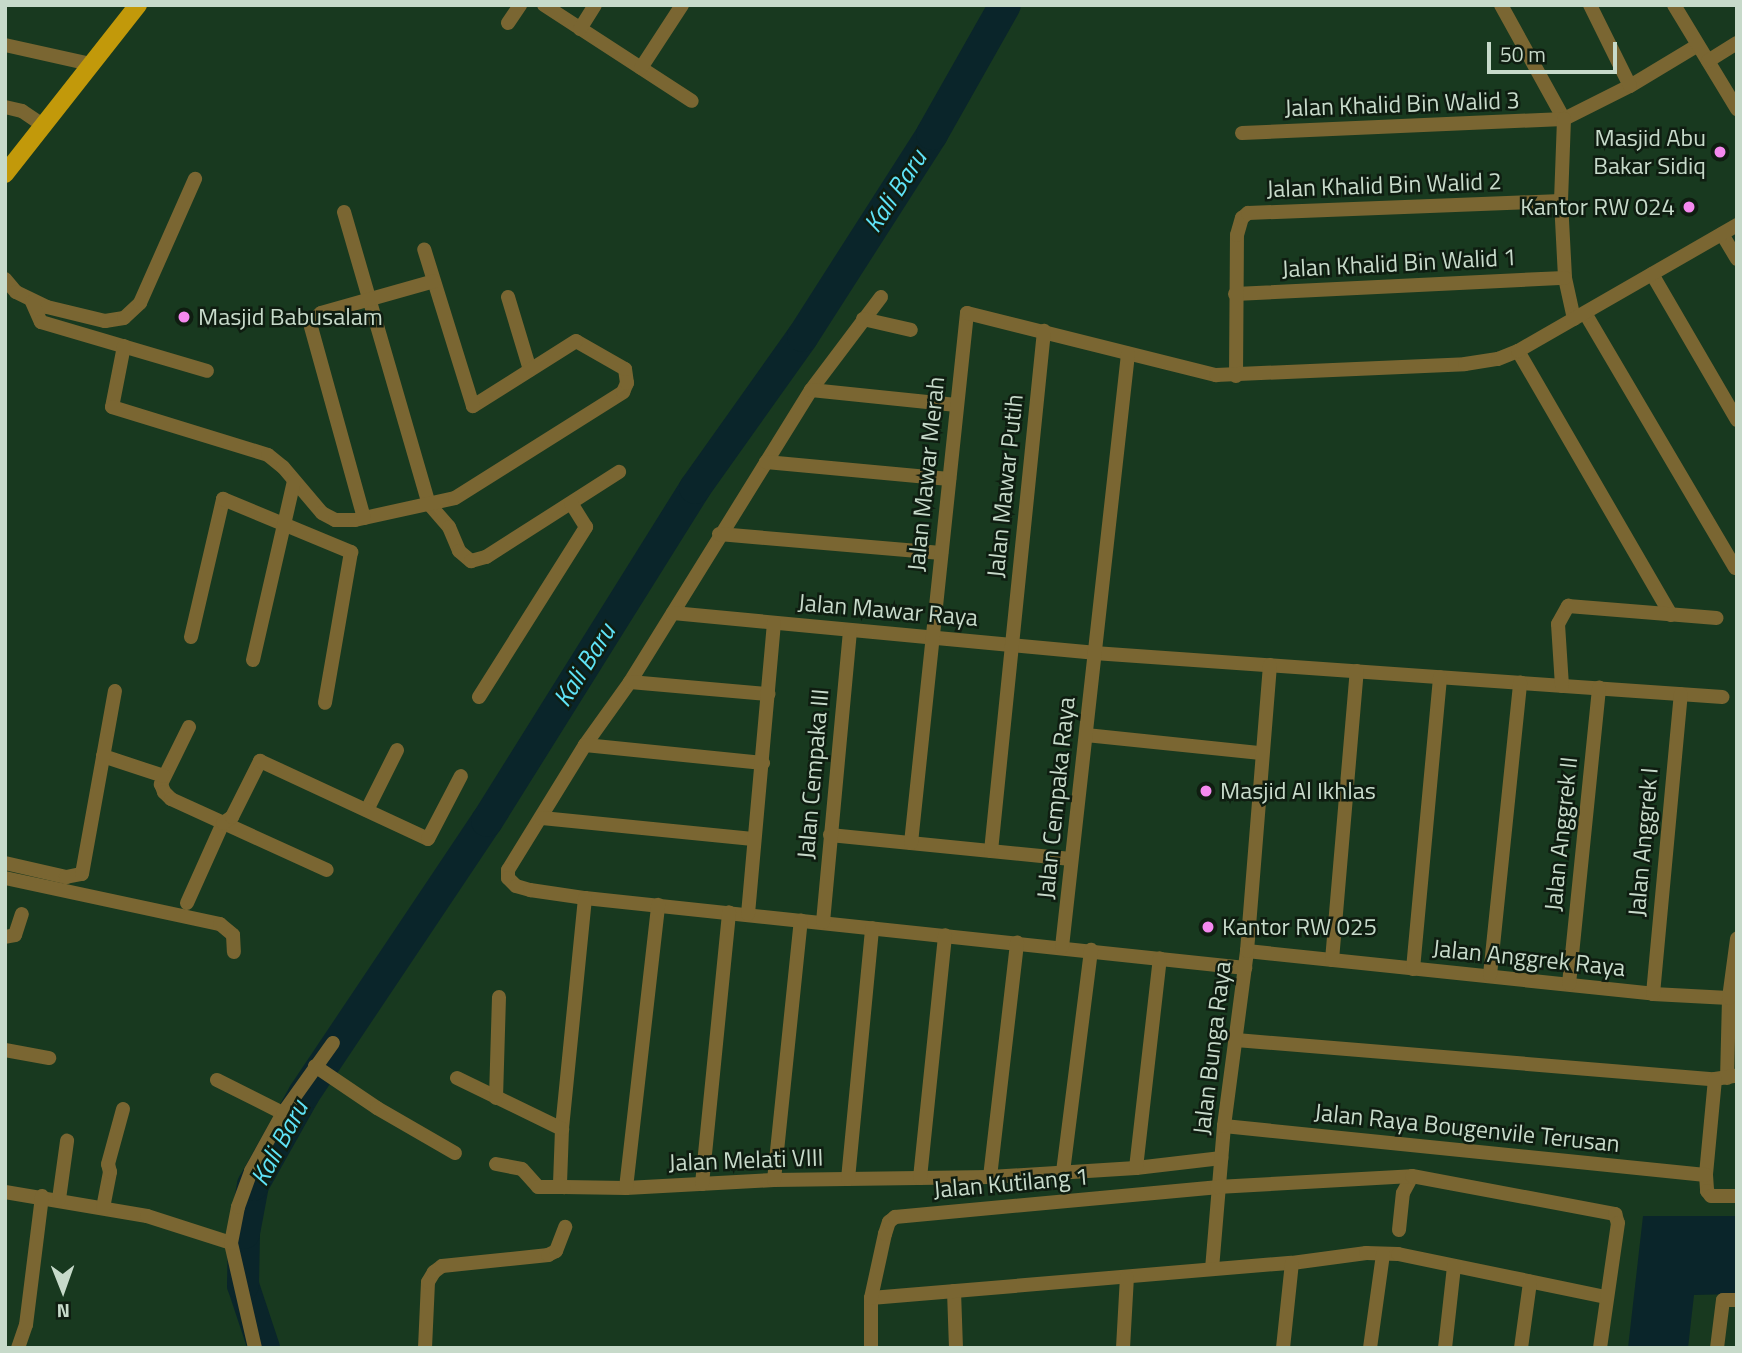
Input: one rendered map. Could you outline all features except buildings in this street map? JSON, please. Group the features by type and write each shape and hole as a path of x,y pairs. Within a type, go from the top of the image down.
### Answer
{"main road":[{"path":"5,174 138,5"}],"street":[{"path":"508,23 520,5"},
{"path":"544,5 692,102"},
{"path":"580,29 595,5"},
{"path":"641,68 682,5"},
{"path":"1502,5 1564,119 1561,201 1565,278 1580,316 1735,568"},
{"path":"1590,5 1630,86"},
{"path":"1674,5 1737,108"},
{"path":"1708,61 1737,43"},
{"path":"5,45 91,64"},
{"path":"1564,119 1630,86 1698,45"},
{"path":"5,107 22,111 44,126"},
{"name":"Jalan Khalid Bin Walid 3","path":"1242,133 1564,119"},
{"path":"5,279 16,292 32,302 106,321 124,318 134,311 195,179"},
{"name":"Jalan Khalid Bin Walid 2","path":"1236,376 1237,235 1242,218 1248,213 1561,201"},
{"path":"344,212 429,504 449,527 459,551 471,561 486,557 619,472"},
{"path":"1044,331 1216,375 1236,376 1498,359 1518,351 1737,225"},
{"path":"1722,234 1737,259"},
{"path":"124,346 112,407 268,455 322,513 335,520 364,518 455,498 622,392 627,383 625,369 576,341 473,406 424,250"},
{"path":"1652,274 1737,420"},
{"name":"Jalan Khalid Bin Walid 1","path":"1236,294 1565,278"},
{"path":"364,518 310,323 321,313 434,281"},
{"path":"508,297 530,370"},
{"path":"881,297 811,390 719,534 675,614 585,745 508,870 508,878 516,886 530,890 585,898 1245,968"},
{"path":"32,302 41,322 207,371"},
{"name":"Jalan Mawar Merah","path":"911,843 965,315 970,313 1044,331"},
{"path":"863,319 911,330"},
{"name":"Jalan Mawar Putih","path":"991,851 1044,331"},
{"path":"1518,351 1671,615"},
{"name":"Jalan Cempaka Raya","path":"1062,947 1128,354"},
{"path":"811,390 956,405"},
{"path":"766,462 949,479"},
{"path":"253,660 294,481"},
{"path":"191,637 223,499 351,552 326,703"},
{"path":"480,697 586,527 571,503"},
{"path":"719,534 941,553"},
{"path":"1562,686 1558,624 1565,608 1574,606 1717,618"},
{"name":"Jalan Mawar Raya","path":"675,614 1094,653 1722,697"},
{"path":"748,914 774,622"},
{"name":"Jalan Cempaka III","path":"823,922 850,629"},
{"name":"Jalan Bunga Raya","path":"1212,1269 1217,1187 1247,951 1270,665"},
{"path":"1332,960 1357,671"},
{"path":"1413,969 1440,677"},
{"path":"630,682 768,694"},
{"path":"1490,975 1520,683"},
{"name":"Jalan Anggrek II","path":"1569,984 1599,688"},
{"path":"5,863 66,877 82,874 115,691"},
{"name":"Jalan Anggrek I","path":"1653,994 1681,694"},
{"path":"189,727 161,784 171,799 327,870"},
{"path":"1086,735 1261,752"},
{"path":"585,745 763,763"},
{"path":"367,810 397,750"},
{"path":"103,756 164,776"},
{"path":"187,903 223,823 232,817 260,761 428,839 461,776"},
{"path":"542,818 754,839"},
{"path":"830,835 1071,859"},
{"path":"5,878 220,924 233,935 234,952"},
{"path":"564,1186 560,1184 562,1129 585,898"},
{"path":"626,1188 658,905"},
{"path":"702,1184 729,912"},
{"path":"5,937 15,935 22,914"},
{"path":"774,1180 801,920"},
{"path":"848,1179 872,928"},
{"path":"920,1178 945,935"},
{"path":"1737,939 1729,998 1726,1077 1706,1175 1711,1196 1737,1196"},
{"path":"990,1177 1017,943"},
{"path":"1063,1172 1091,950"},
{"name":"Jalan Anggrek Raya","path":"1247,951 1653,994 1729,998"},
{"path":"1136,1168 1160,958"},
{"path":"496,1098 499,997"},
{"path":"1236,1040 1726,1077"},
{"path":"255,1348 231,1243 238,1207 251,1171 283,1113 319,1069 332,1043"},
{"path":"5,1049 49,1058"},
{"path":"319,1069 377,1108 455,1153"},
{"path":"457,1078 562,1129"},
{"path":"217,1080 283,1113"},
{"path":"103,1208 110,1172 108,1164 123,1109"},
{"name":"Jalan Raya Bougenvile Terusan","path":"1224,1126 1706,1175"},
{"path":"59,1199 67,1141"},
{"name":"Jalan Melati VIII","path":"496,1164 522,1169 540,1188 626,1188 774,1180 990,1177 1136,1168 1221,1158"},
{"path":"1399,1230 1404,1193 1412,1176"},
{"path":"1217,1187 1412,1176 1615,1214 1618,1223 1600,1348"},
{"name":"Jalan Kutilang 1","path":"872,1298 885,1234 889,1222 895,1217 1217,1187"},
{"path":"5,1192 42,1196 147,1216 231,1243"},
{"path":"18,1348 26,1325 42,1196"},
{"path":"425,1348 428,1282 434,1272 442,1266 548,1255 556,1251 565,1227"},
{"path":"871,1348 872,1298 1292,1263 1366,1253 1454,1266 1606,1297"},
{"path":"1370,1348 1382,1254"},
{"path":"1283,1348 1292,1263"},
{"path":"1445,1348 1454,1266"},
{"path":"1123,1348 1127,1278"},
{"path":"1521,1348 1530,1282"},
{"path":"954,1290 956,1348"},
{"path":"1717,1348 1723,1300 1737,1300"}],"water":[{"path":"1643,1216 1737,1216 1737,1294 1694,1295 1688,1348 1628,1348"}],"waterway":[{"name":"Kali Baru","path":"264,1348 243,1285 244,1233 253,1185 304,1094 487,821 695,488 803,336 932,134 1005,5"}],"place":[{"name":"Masjid Abu Bakar Sidiq","path":"1720,152"},
{"name":"Kantor RW 024","path":"1689,207"},
{"name":"Masjid Babusalam","path":"184,317"},
{"name":"Masjid Al Ikhlas","path":"1206,791"},
{"name":"Kantor RW 025","path":"1208,927"}]}
